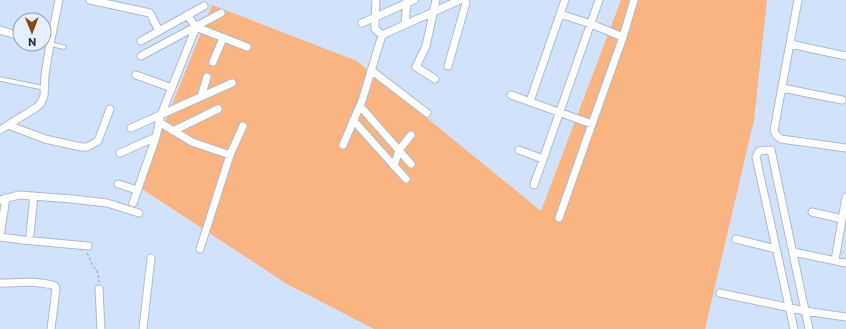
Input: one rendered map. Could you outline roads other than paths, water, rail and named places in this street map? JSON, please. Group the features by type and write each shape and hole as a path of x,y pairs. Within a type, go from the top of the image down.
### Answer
{"street":[{"path":"52,27 60,0"},
{"path":"90,0 150,13 159,31"},
{"path":"376,0 374,17 375,29 382,35"},
{"path":"435,79 416,67 426,46 436,0"},
{"path":"342,145 360,106 382,35 460,0"},
{"path":"448,66 466,3 465,0"},
{"path":"530,102 565,0"},
{"path":"534,185 599,0"},
{"path":"559,218 623,37 634,0"},
{"path":"798,0 774,130 776,135 781,139 846,148"},
{"path":"362,23 409,1"},
{"path":"405,24 409,1"},
{"path":"141,41 204,6"},
{"path":"141,56 221,13"},
{"path":"560,14 591,24 623,37"},
{"path":"187,15 196,27 246,47"},
{"path":"133,203 156,137 160,118 196,27"},
{"path":"0,30 12,34"},
{"path":"213,62 223,38"},
{"path":"790,44 846,56"},
{"path":"0,130 41,103 44,96 46,52"},
{"path":"371,70 426,113"},
{"path":"136,75 172,88"},
{"path":"201,97 207,78"},
{"path":"130,128 160,118 232,83"},
{"path":"782,88 842,100"},
{"path":"511,95 592,124"},
{"path":"360,106 411,164"},
{"path":"8,125 45,139 87,147 98,141 110,109"},
{"path":"173,131 218,109"},
{"path":"160,118 173,131 192,142 230,155"},
{"path":"353,120 406,179"},
{"path":"200,249 230,155 243,126"},
{"path":"377,146 383,132"},
{"path":"394,166 399,150 411,136"},
{"path":"120,153 156,137"},
{"path":"519,150 543,159"},
{"path":"794,329 756,157 759,151 771,150 809,329"},
{"path":"118,184 138,190"},
{"path":"88,246 0,237 3,199 19,195 72,199 107,204 139,213"},
{"path":"30,234 34,196"},
{"path":"834,260 846,197"},
{"path":"812,212 842,219"},
{"path":"736,239 776,249"},
{"path":"793,252 846,263"},
{"path":"144,329 151,258"},
{"path":"0,283 39,283 55,286 56,289 51,329"},
{"path":"98,289 101,329"},
{"path":"720,293 805,311 846,317"}],"lane":[{"path":"52,45 64,47"},
{"path":"0,79 44,88"}]}
